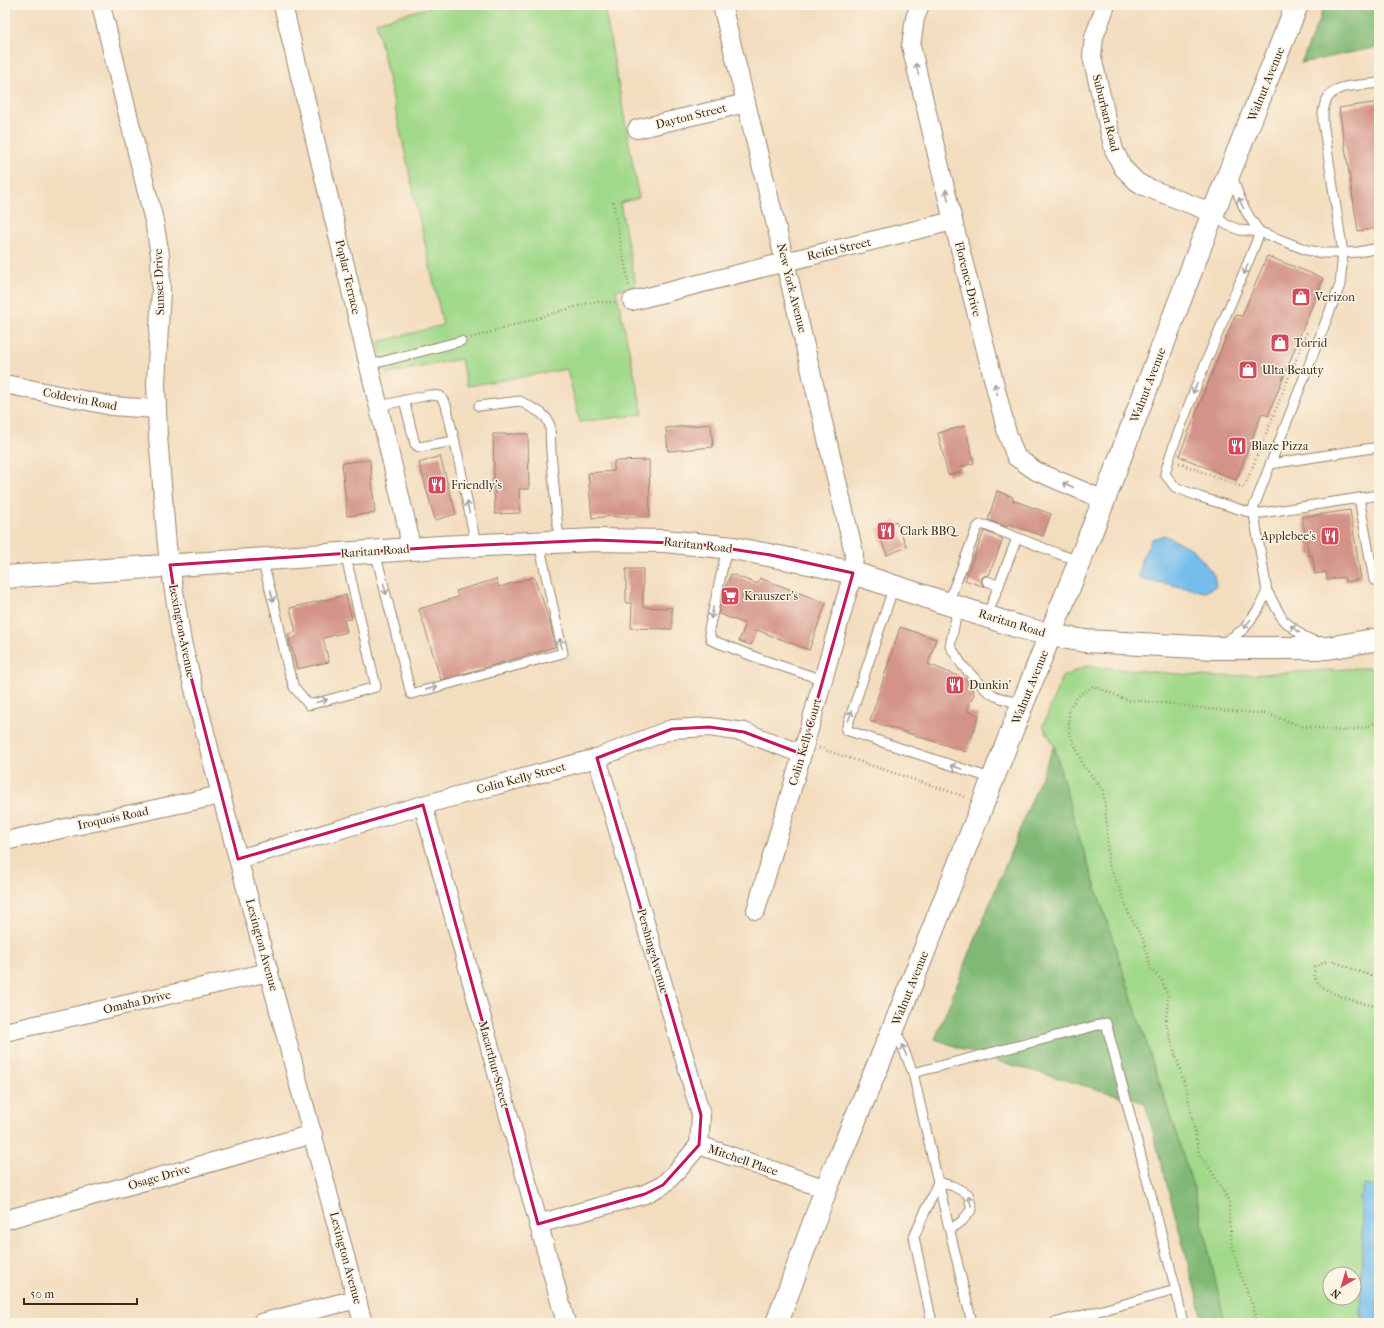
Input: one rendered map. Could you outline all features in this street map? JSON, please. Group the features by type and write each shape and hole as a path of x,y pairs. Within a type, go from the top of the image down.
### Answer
{"street":[{"name":"Sunset Drive","path":"101,5 154,221 160,255 161,306 156,376 156,409 170,565"},
{"name":"Poplar Terrace","path":"283,5 408,530 410,549"},
{"name":"New York Avenue","path":"722,5 852,543 854,553 853,573"},
{"name":"Florence Drive","path":"920,5 915,18 911,46 953,222 1007,433 1016,457 1036,471 1104,500"},
{"name":"Suburban Road","path":"1106,5 1094,37 1092,56 1114,150 1118,160 1129,175 1142,184 1214,213"},
{"name":"Walnut Avenue","path":"777,1323 826,1190 894,1027 1023,705 1104,500 1214,213 1297,5"},
{"name":"Dayton Street","path":"636,129 746,103"},
{"name":"Reifel Street","path":"632,301 785,262 953,222"},
{"name":"Coldevin Road","path":"5,384 112,406 156,409"},
{"name":"Raritan Road","path":"5,577 476,545 596,540 665,541 771,555 853,573 1050,635 1091,641 1215,648 1328,648 1379,639"},
{"name":"Lexington Avenue","path":"170,565 182,642 238,859 363,1323"},
{"name":"Colin Kelly Court","path":"756,910 804,749 853,573"},
{"name":"Colin Kelly Street","path":"238,859 422,805 597,758 672,729 709,727 744,732 804,749"},
{"name":"Pershing Avenue","path":"597,758 701,1115 699,1145"},
{"name":"Iroquois Road","path":"5,841 221,795"},
{"name":"Macarthur Street","path":"422,805 566,1323"},
{"name":"Omaha Drive","path":"5,1032 269,972"},
{"name":"Osage Drive","path":"5,1220 313,1134"},
{"name":"Mitchell Place","path":"538,1224 645,1194 662,1185 677,1171 699,1145 826,1190"},
{"path":"261,1323 357,1299"}],"lane":[{"path":"1328,648 1303,636 1283,620 1267,591 1253,508 1340,285 1343,254 1323,122 1324,104 1328,96 1334,91 1343,88 1379,83"},
{"path":"1231,170 1241,203 1248,216 1260,232"},
{"path":"1214,213 1225,224 1240,230 1260,232 1307,250 1322,253 1343,254 1379,248"},
{"path":"1260,232 1192,397 1169,458 1165,474 1176,487 1200,497 1255,514 1379,495"},
{"path":"369,365 461,341"},
{"path":"379,406 429,395 440,396 446,405 455,441 476,545"},
{"path":"404,400 415,444 420,447 455,441"},
{"path":"375,551 411,694 563,652 549,542 551,452 550,426 547,419 537,410 520,401 479,406"},
{"path":"1270,464 1379,447"},
{"path":"1359,498 1374,580 1379,579"},
{"path":"1023,705 995,696 986,690 962,665 950,646 953,605 960,573 977,528 980,525 985,525 1080,561"},
{"path":"987,616 1017,538"},
{"path":"727,548 708,629 711,640 763,660 823,680"},
{"path":"262,559 276,612 288,668 294,686 309,705 376,687 345,553"},
{"path":"960,573 970,575"},
{"path":"987,581 999,586"},
{"path":"894,586 846,730 993,780"},
{"path":"1215,648 1244,629 1259,608 1267,591"},
{"path":"913,1073 1106,1023 1176,1290 1183,1323"},
{"path":"894,1027 913,1073 972,1323"},
{"path":"938,1182 954,1186 968,1194 972,1208 962,1221 950,1230"},
{"path":"932,1323 914,1237 938,1182"},
{"path":"1054,1323 1176,1290"}],"path":[{"path":"461,341 582,305 597,302 632,301 613,202"},
{"path":"1169,458 1244,488 1308,330"},
{"path":"1256,1323 1256,1315 1238,1268 1232,1243 1228,1220 1229,1202 1199,1153 1187,1092 1166,1024 1168,996 1162,981 1151,969 1143,939 1129,915 1121,890 1108,863 1107,826 1103,790 1083,765 1070,731 1069,709 1078,696 1094,686 1127,700 1268,714 1301,726 1343,731 1366,726 1379,721"},
{"path":"804,749 984,803"},
{"path":"1379,977 1360,972 1333,961 1324,962 1315,967 1314,977 1321,985 1340,995 1379,1007"}],"highlighted area":[{"path":"596,540 698,544 771,555 853,573 802,754 744,732 709,727 672,729 597,758 701,1115 699,1145 663,1185 645,1194 538,1224 423,805 238,859 182,642 170,565 440,547"}],"green space":[{"path":"437,5 604,5 639,198 620,203 636,286 616,290 643,414 580,422 567,369 467,386 461,359 386,374 378,342 443,325 376,22"},
{"path":"1325,5 1379,5 1379,47 1301,63"},
{"path":"1086,666 1214,677 1379,667 1379,1323 1225,1323 1196,1195 1074,821 1054,745 1043,726 1062,677"},
{"path":"1054,745 1074,821 1196,1195 1225,1323 1204,1323 1145,1103 984,1057 935,1039"}],"water":[{"path":"1164,535 1194,550 1214,575 1216,586 1205,592 1139,578 1141,560 1152,539"},
{"path":"1364,1185 1377,1187 1379,1189 1379,1323 1364,1323 1360,1313 1360,1306 1362,1306 1363,1229 1360,1199"}],"building":[{"path":"1379,102 1379,228 1358,231 1339,108"},
{"path":"1267,256 1323,278 1268,416 1262,413 1236,480 1179,456 1235,315 1242,316"},
{"path":"711,424 713,447 668,451 666,428"},
{"path":"965,426 974,463 960,467 961,472 948,475 938,433"},
{"path":"493,434 528,434 529,489 519,489 520,513 495,514"},
{"path":"440,456 456,514 435,520 419,463"},
{"path":"370,460 375,513 347,516 342,463"},
{"path":"649,460 650,517 615,516 592,518 588,473 614,471 614,461"},
{"path":"997,491 1013,497 1012,500 1051,514 1043,536 1008,524 1007,527 988,520"},
{"name":"Applebee's","path":"1350,510 1361,579 1345,582 1344,577 1327,580 1326,572 1315,574 1312,555 1309,555 1302,517"},
{"path":"896,521 907,547 887,555 877,529"},
{"path":"984,531 1003,539 989,575 984,576 981,579 982,584 985,587 965,580"},
{"path":"626,569 643,569 643,607 672,608 672,629 631,628 632,603 626,603"},
{"path":"731,574 758,584 760,578 826,603 809,650 757,630 751,645 739,641 746,624 719,614 722,596"},
{"path":"534,577 551,627 555,647 441,680 419,609 458,597 456,591 496,579 499,587"},
{"path":"346,595 352,619 344,620 347,632 323,638 329,662 297,669 288,634 296,632 290,608"},
{"path":"900,627 936,639 928,664 968,680 974,694 967,711 979,715 967,752 870,721"}],"place":[{"name":"Verizon","path":"1301,297"},
{"name":"Torrid","path":"1280,343"},
{"name":"Ulta Beauty","path":"1248,370"},
{"name":"Blaze Pizza","path":"1237,446"},
{"name":"Friendly's","path":"437,485"},
{"name":"Clark BBQ","path":"886,531"},
{"name":"Applebee's","path":"1330,536"},
{"name":"Krauszer's","path":"730,596"},
{"name":"Dunkin'","path":"955,685"}]}
